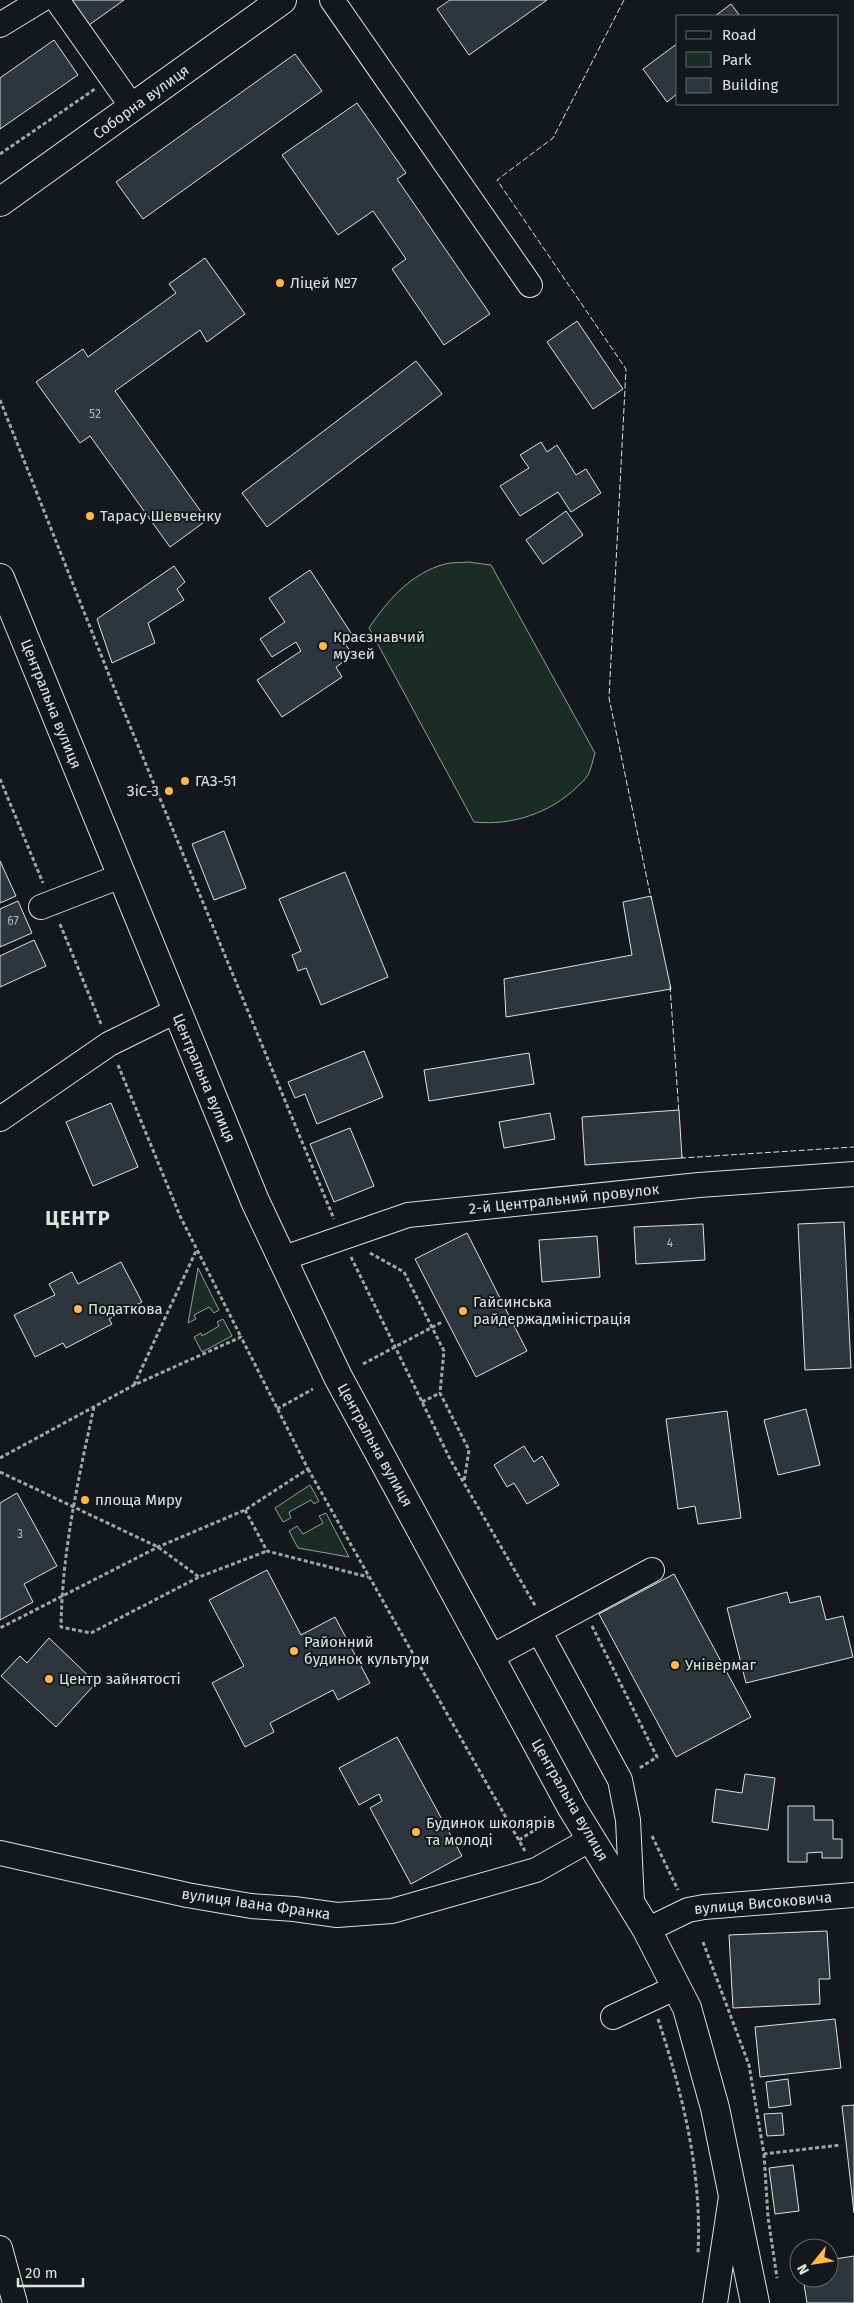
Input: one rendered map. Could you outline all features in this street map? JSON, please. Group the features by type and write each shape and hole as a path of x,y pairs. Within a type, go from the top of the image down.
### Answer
{"main road":[{"name":"Соборна вулиця","path":"0,202 282,0"},
{"name":"Центральна вулиця","path":"0,578 176,1011 281,1259 338,1377 572,1808 632,1903 687,2008 708,2078 732,2185"},
{"path":"732,2185 755,2303"}],"street":[{"path":"0,25 41,0"},
{"path":"57,0 133,108"},
{"path":"332,0 530,285"},
{"path":"41,907 121,876"},
{"path":"0,1119 109,1044 176,1011"},
{"name":"2-й Центральний провулок","path":"281,1259 408,1215 699,1184 854,1174"},
{"path":"491,1658 652,1570"},
{"path":"543,1629 620,1780 628,1820 632,1903"},
{"name":"вулиця Івана Франка","path":"0,1853 188,1895 251,1906 337,1915 392,1911 536,1870 591,1839"},
{"name":"вулиця Високовича","path":"647,1930 680,1913 704,1907 854,1895"},
{"path":"613,2017 677,1987"},
{"name":"Центральна вулиця","path":"715,2303 732,2185"},
{"path":"0,2248 15,2303"}],"path":[{"path":"0,154 112,78"},
{"path":"0,400 113,686 342,1238 422,1402 543,1629"},
{"path":"109,1044 196,1251 308,1469 368,1577 414,1652 536,1870"},
{"path":"134,1385 196,1251"},
{"path":"368,1252 404,1272 444,1351 440,1393 469,1450 464,1482"},
{"path":"363,1364 442,1322"},
{"path":"0,1458 134,1385 241,1337"},
{"path":"277,1408 313,1389"},
{"path":"422,1402 440,1393"},
{"path":"94,1406 72,1506 61,1597 61,1627 91,1633 199,1577 267,1551 368,1577"},
{"path":"0,1628 158,1548 245,1510 308,1469"},
{"path":"0,1472 158,1548 199,1577"},
{"path":"245,1510 267,1551"},
{"path":"583,1608 657,1757 620,1780"},
{"path":"519,1840 554,1819"},
{"path":"703,1942 749,2065 764,2154 768,2217 778,2284"},
{"path":"652,1999 684,2107 696,2167 700,2217 698,2256"},
{"path":"764,2154 841,2145"}],"green space":[{"path":"468,562 491,565 595,753 587,777 577,787 543,811 516,820 488,823 474,822 369,628 392,598 421,574 445,564"},
{"path":"198,1268 219,1310 214,1313 209,1307 194,1315 196,1319 188,1323"},
{"path":"223,1319 232,1336 202,1352 194,1337 201,1333 202,1336 219,1326 217,1322"},
{"path":"310,1485 319,1501 314,1504 311,1500 289,1512 291,1518 283,1522 275,1508"},
{"path":"326,1513 349,1557 298,1548 289,1531 297,1526 303,1534 323,1523 319,1516"}],"building":[{"path":"71,0 124,0 89,25"},
{"path":"450,0 547,0 469,55 437,9"},
{"path":"731,4 739,15 716,15"},
{"path":"54,40 78,75 0,129 0,78"},
{"path":"676,44 676,95 667,102 643,69"},
{"path":"295,54 322,91 143,219 116,182"},
{"path":"357,103 406,173 397,179 490,314 444,345 392,269 406,259 373,211 338,235 282,155"},
{"path":"205,258 245,314 207,342 200,330 115,391 207,520 170,547 90,436 80,443 36,382 83,349 88,357 176,293 169,284"},
{"path":"577,321 623,389 593,409 547,342"},
{"path":"416,361 442,394 267,527 242,493"},
{"path":"541,442 547,452 557,445 576,475 586,469 601,493 571,512 558,492 520,516 500,486 529,468 520,455"},
{"path":"566,511 583,535 543,564 526,540"},
{"path":"174,566 185,582 177,589 184,600 148,623 155,643 112,663 97,619"},
{"name":"Краєзнавчий музей","path":"310,570 353,636 344,642 353,655 336,667 342,677 282,717 257,680 301,651 296,642 272,657 260,639 285,622 269,598"},
{"path":"224,831 246,888 214,900 192,844"},
{"path":"0,861 16,896 0,903"},
{"path":"345,872 388,977 321,1005 306,968 298,971 292,955 301,951 279,899"},
{"path":"651,896 671,989 506,1017 504,979 632,955 623,902"},
{"path":"18,901 32,933 0,947 0,909"},
{"path":"34,940 46,966 0,987 0,956"},
{"path":"364,1051 383,1097 317,1124 305,1094 295,1098 288,1082"},
{"path":"529,1053 534,1084 429,1101 424,1070"},
{"path":"111,1103 138,1167 93,1186 66,1122"},
{"path":"679,1110 682,1158 585,1165 582,1117"},
{"path":"550,1113 555,1139 504,1148 499,1122"},
{"path":"350,1128 374,1186 334,1202 310,1144"},
{"path":"844,1222 851,1368 805,1370 798,1224"},
{"path":"703,1224 705,1260 636,1264 634,1227"},
{"path":"467,1233 527,1351 476,1377 415,1259"},
{"path":"597,1236 600,1277 542,1282 539,1240"},
{"name":"Податкова","path":"121,1262 142,1302 109,1319 112,1324 66,1348 63,1343 35,1357 14,1315 55,1295 49,1284 72,1272 78,1284"},
{"path":"806,1409 820,1465 778,1475 764,1420"},
{"path":"727,1411 741,1518 698,1524 695,1506 678,1509 666,1419"},
{"path":"524,1446 534,1462 542,1456 559,1485 527,1504 514,1483 507,1487 494,1465"},
{"path":"17,1493 57,1566 24,1584 33,1602 0,1620 0,1503"},
{"name":"Районний будинок культури","path":"267,1570 301,1635 335,1617 370,1683 338,1700 333,1690 270,1723 274,1732 245,1747 212,1683 244,1666 209,1600"},
{"name":"Універмаг","path":"674,1574 751,1717 676,1757 599,1614"},
{"path":"787,1592 790,1603 820,1596 826,1620 843,1616 853,1657 746,1683 727,1608"},
{"name":"Центр зайнятості","path":"49,1638 96,1683 56,1727 1,1676 20,1656 27,1663"},
{"name":"Будинок школярів та молоді","path":"397,1737 462,1856 411,1884 370,1808 382,1801 379,1794 359,1805 339,1768"},
{"path":"745,1774 775,1778 768,1830 712,1822 716,1789 742,1793"},
{"path":"788,1806 814,1806 814,1820 833,1820 833,1839 842,1839 842,1858 822,1858 822,1852 807,1853 807,1862 788,1862"},
{"path":"827,1931 830,1979 819,1979 820,2004 733,2008 729,1935"},
{"path":"835,2019 841,2068 760,2077 755,2027"},
{"path":"788,2079 791,2105 769,2108 766,2082"},
{"path":"854,2105 854,2213 842,2106"},
{"path":"782,2113 784,2135 767,2136 764,2114"},
{"path":"793,2165 799,2211 775,2214 769,2168"},
{"path":"854,2256 854,2303 807,2303 805,2288 839,2288 839,2258"}],"fence":[{"path":"624,0 553,138 497,180 626,369 609,698 651,898"},
{"path":"670,986 679,1113"},
{"path":"682,1156 682,1158 854,1147"}],"place":[{"name":"Ліцей №7","path":"280,283"},
{"name":"Тарасу Шевченку","path":"90,516"},
{"name":"Краєзнавчий музей","path":"323,646"},
{"name":"ГАЗ-51","path":"185,781"},
{"name":"ЗіС-3","path":"169,791"},
{"name":"Податкова","path":"78,1309"},
{"name":"Гайсинська райдержадміністрація","path":"463,1311"},
{"name":"площа Миру","path":"85,1500"},
{"name":"Районний будинок культури","path":"294,1651"},
{"name":"Універмаг","path":"675,1665"},
{"name":"Центр зайнятості","path":"49,1679"},
{"name":"Будинок школярів та молоді","path":"416,1832"}],"district":[{"name":"ЦЕНТР","path":"78,1218"}]}
